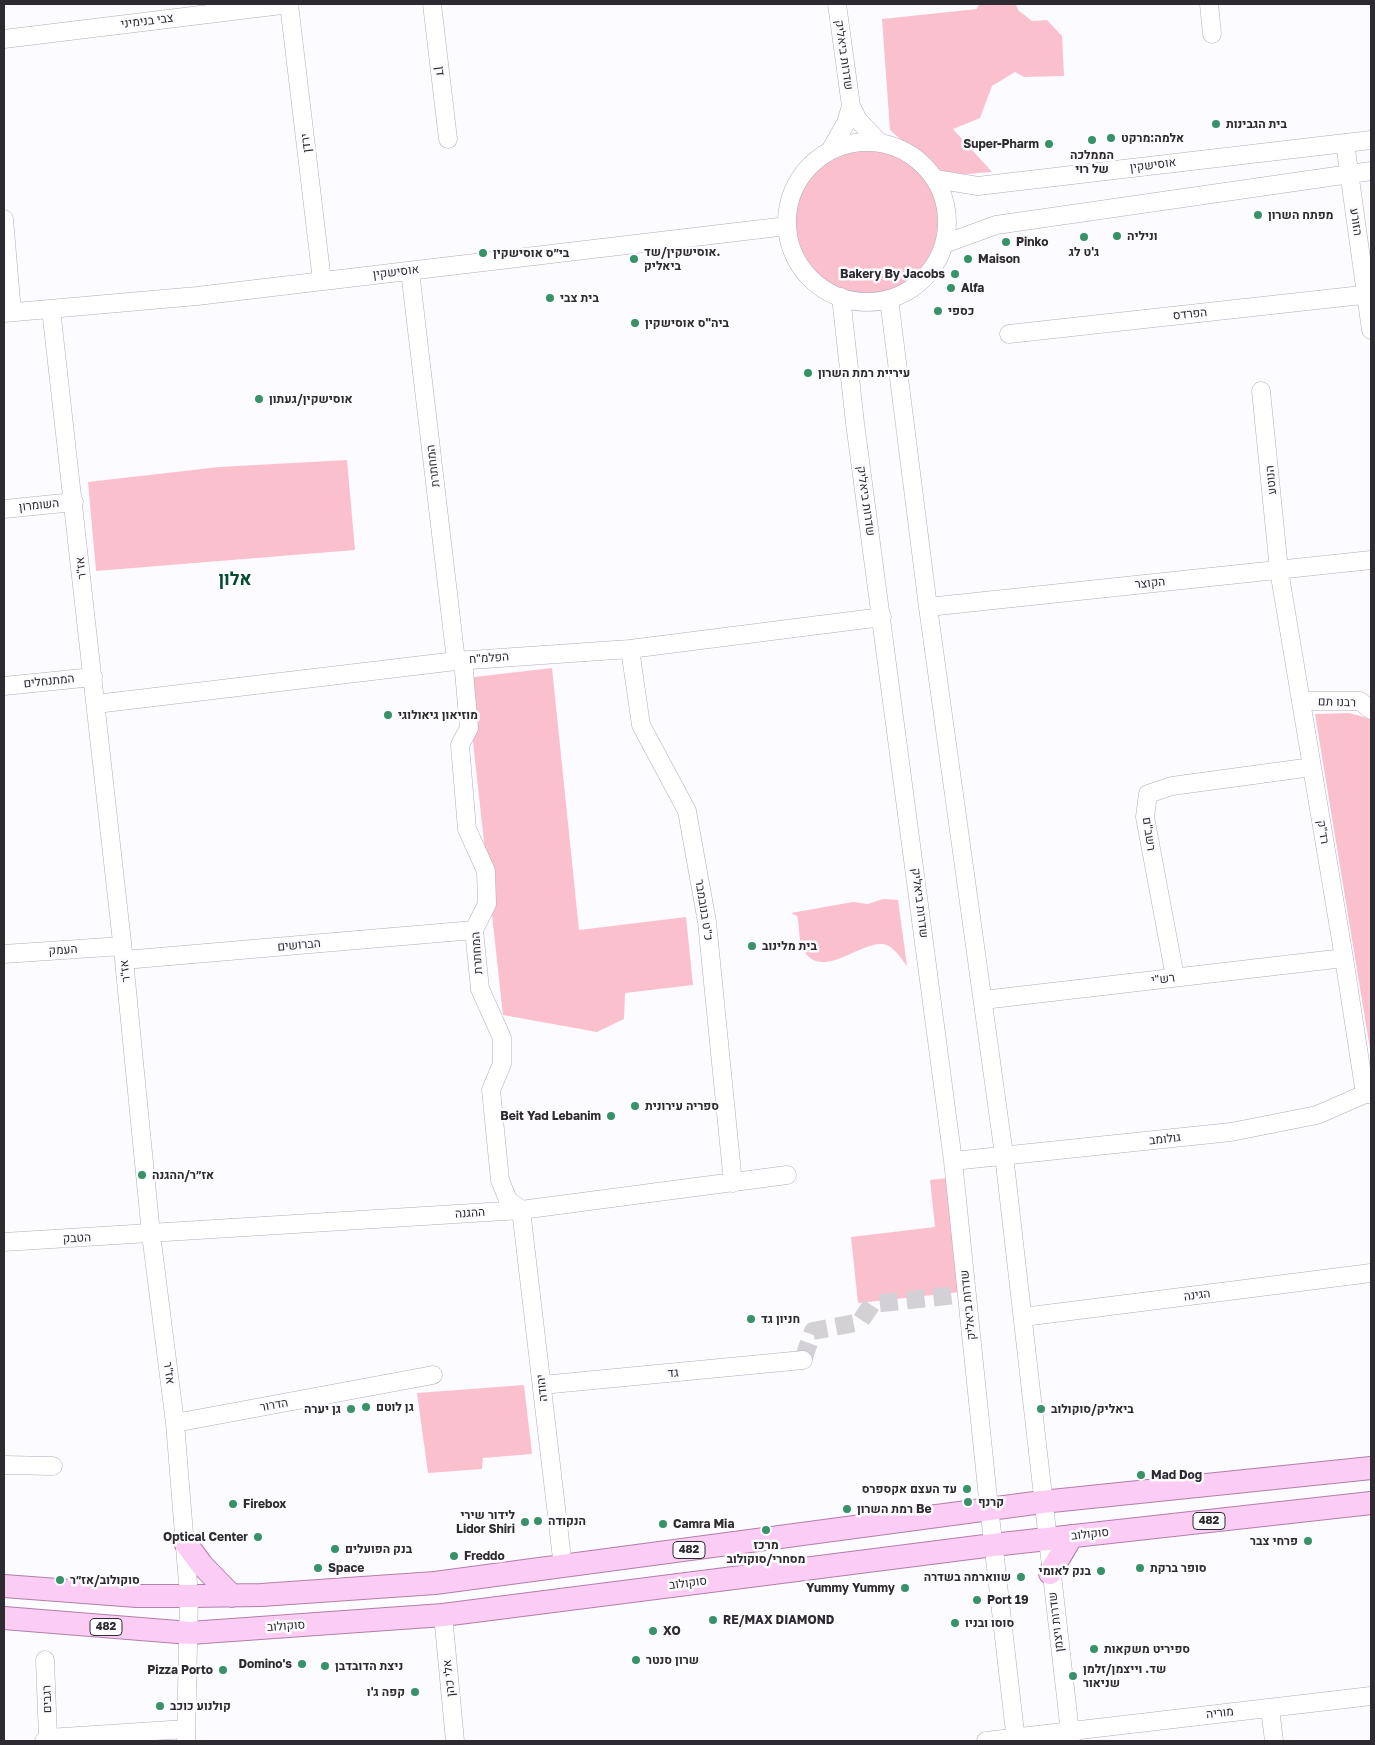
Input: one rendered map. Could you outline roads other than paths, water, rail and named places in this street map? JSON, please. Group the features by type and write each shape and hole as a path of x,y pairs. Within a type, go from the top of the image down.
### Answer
{"main road":[{"name":"482","path":"4,1586 137,1596 232,1596 435,1583 1042,1502 1371,1468"},
{"name":"סוקולוב","path":"4,1618 144,1631 190,1633 442,1615 993,1545 1371,1503"},
{"path":"1050,1573 1060,1553 1072,1536"},
{"path":"184,1542 202,1565 232,1596"}],"street":[{"name":"צבי בנימיני","path":"4,39 290,4"},
{"name":"ירדן","path":"290,4 322,282"},
{"name":"דן","path":"432,4 448,139"},
{"name":"שדרות ביאליק","path":"837,4 851,106 858,120 880,143"},
{"path":"1209,4 1212,34"},
{"name":"שדרות ביאליק","path":"830,151 846,123 851,106"},
{"name":"אוסישקין","path":"935,179 978,186 1371,140"},
{"path":"855,143 880,143 896,147 911,155 935,179 944,199 946,214 944,244 933,268 914,288 889,299 875,302 856,301 841,297 823,288 808,275 797,259 787,226 795,189 809,167 830,151 855,143"},
{"name":"הזורע","path":"1345,143 1369,295 1371,330"},
{"path":"944,244 996,226 1371,170"},
{"path":"4,219 8,312"},
{"name":"אוסישקין","path":"8,312 197,296 787,226"},
{"name":"המחתרת","path":"410,271 470,728 460,745 467,829 486,871 487,904 474,930 480,989 502,1038 502,1064 491,1090 500,1180 508,1200 522,1210"},
{"name":"הפרדס","path":"1009,334 1369,295"},
{"name":"שדרות ביאליק","path":"841,297 855,422 954,1161 989,1509"},
{"path":"889,299 928,607 1004,1155 1042,1502"},
{"name":"אז\"ר","path":"51,309 123,953 151,1234 175,1423 189,1596 190,1633 186,1735"},
{"name":"הנוטע","path":"1261,391 1279,570"},
{"name":"השומרון","path":"4,509 74,502"},
{"name":"הקוצר","path":"928,607 1371,560"},
{"name":"רד\"ק","path":"1279,570 1368,1094"},
{"name":"הפלמ\"ח","path":"96,704 460,661 630,649 882,617"},
{"name":"כ\"ט בנובמבר","path":"630,649 641,725 687,811 707,922 733,1183"},
{"name":"המתנחלים","path":"4,686 93,677"},
{"name":"רבנו תם","path":"1301,701 1360,701 1371,710"},
{"name":"רשב\"ם","path":"1175,977 1145,817 1148,794 1172,786 1312,767"},
{"name":"הברושים","path":"123,953 474,930"},
{"name":"העמק","path":"4,954 123,953"},
{"name":"רש\"י","path":"982,1000 1344,958"},
{"name":"גולומב","path":"954,1161 1231,1132 1276,1125 1317,1115 1368,1094"},
{"name":"ההגנה","path":"151,1234 522,1210 787,1175"},
{"name":"יהודה","path":"522,1210 563,1567"},
{"name":"הטבק","path":"4,1242 151,1234"},
{"name":"הגינה","path":"1023,1316 1371,1273"},
{"name":"גד","path":"542,1385 803,1360"},
{"name":"הדרור","path":"175,1423 433,1375"},
{"path":"4,1464 53,1466"},
{"name":"שדרות ויצמן","path":"1042,1502 1070,1736"},
{"path":"989,1509 1016,1739"},
{"name":"אלי כהן","path":"442,1615 455,1741"},
{"name":"רגבים","path":"45,1660 46,1740"},
{"name":"מוריה","path":"986,1741 1070,1736 1371,1696"},
{"path":"1270,1708 1274,1741"},
{"path":"46,1740 186,1735"}],"tunnel":[{"path":"803,1360 813,1331 860,1322 872,1304 967,1294"}],"place":[{"name":"בית הגבינות","path":"1216,124"},
{"name":"אלמה:מרקט","path":"1111,138"},
{"name":"הממלכה של רוי","path":"1092,140"},
{"name":"Super-Pharm","path":"1049,144"},
{"name":"מפתח השרון","path":"1258,215"},
{"name":"וניליה","path":"1117,236"},
{"name":"ג'ט לג","path":"1084,237"},
{"name":"Pinko","path":"1006,242"},
{"name":"בי״ס אוסישקין","path":"483,253"},
{"name":"אוסישקין/שד. ביאליק","path":"634,259"},
{"name":"Maison","path":"968,259"},
{"name":"Bakery By Jacobs","path":"955,274"},
{"name":"Alfa","path":"951,288"},
{"name":"בית צבי","path":"550,298"},
{"name":"כספי","path":"938,311"},
{"name":"ביה\"ס אוסישקין","path":"635,323"},
{"name":"עיריית רמת השרון","path":"808,373"},
{"name":"אוסישקין/געתון","path":"259,399"},
{"name":"מוזיאון גיאולוגי","path":"388,715"},
{"name":"בית מלינוב","path":"752,946"},
{"name":"ספריה עירונית","path":"635,1106"},
{"name":"Beit Yad Lebanim","path":"611,1116"},
{"name":"אז״ר/ההגנה","path":"142,1175"},
{"name":"חניון גד","path":"751,1319"},
{"name":"גן לוטם","path":"366,1407"},
{"name":"גן יערה","path":"351,1409"},
{"name":"ביאליק/סוקולוב","path":"1041,1409"},
{"name":"Mad Dog","path":"1141,1475"},
{"name":"עד העצם אקספרס","path":"967,1489"},
{"name":"קרנף","path":"968,1502"},
{"name":"Firebox","path":"233,1504"},
{"name":"רמת השרון Be","path":"847,1509"},
{"name":"הנקודה","path":"538,1521"},
{"name":"לידור שירי Lidor Shiri","path":"525,1522"},
{"name":"Camra Mia","path":"663,1524"},
{"name":"מרכז מסחרי/סוקולוב","path":"766,1530"},
{"name":"Optical Center","path":"258,1537"},
{"name":"פרחי צבר","path":"1308,1541"},
{"name":"בנק הפועלים","path":"335,1549"},
{"name":"Freddo","path":"454,1556"},
{"name":"Space","path":"318,1568"},
{"name":"סופר ברקת","path":"1140,1568"},
{"name":"בנק לאומי","path":"1101,1571"},
{"name":"שווארמה בשדרה","path":"1021,1577"},
{"name":"סוקולוב/אז״ר","path":"60,1580"},
{"name":"Yummy Yummy","path":"905,1588"},
{"name":"Port 19","path":"977,1600"},
{"name":"RE/MAX DIAMOND","path":"713,1620"},
{"name":"סוסו ובניו","path":"955,1623"},
{"name":"XO","path":"653,1631"},
{"name":"ספיריט משקאות","path":"1094,1649"},
{"name":"שרון סנטר","path":"636,1660"},
{"name":"Domino's","path":"302,1664"},
{"name":"ניצת הדובדבן","path":"325,1666"},
{"name":"Pizza Porto","path":"223,1670"},
{"name":"שד. וייצמן/זלמן שניאור","path":"1073,1676"},
{"name":"קפה ג'ו","path":"415,1692"},
{"name":"קולנוע כוכב","path":"160,1706"}],"district":[{"name":"אלון","path":"235,579"}]}
